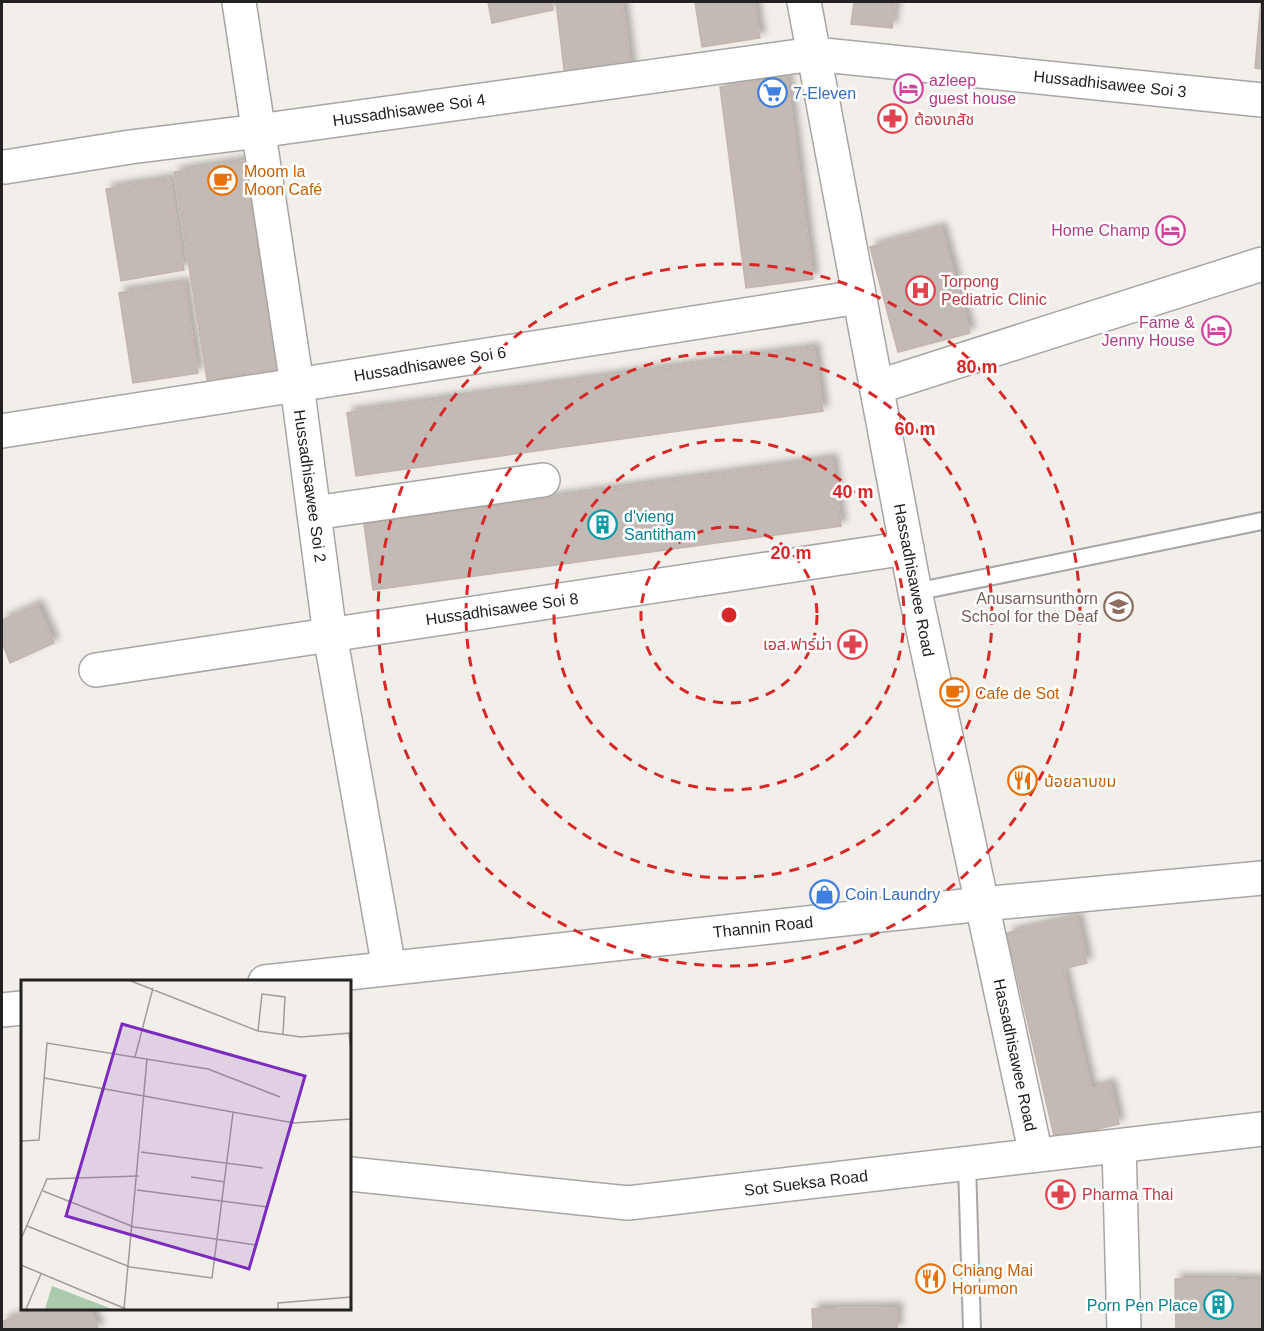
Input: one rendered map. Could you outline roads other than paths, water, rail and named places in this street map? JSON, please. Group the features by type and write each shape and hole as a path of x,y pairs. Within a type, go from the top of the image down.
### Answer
{"street":[{"name":"Hussadhisawee Soi 2","path":"240,2 297,385 330,635 389,968"},
{"name":"Hassadhisawee Road","path":"804,2 915,592 1036,1155"},
{"name":"Hussadhisawee Soi 4","path":"5,167 130,147 258,132 814,54"},
{"name":"Hussadhisawee Soi 3","path":"814,54 1263,100"},
{"path":"877,387 1263,264"},
{"name":"Hussadhisawee Soi 6","path":"2,431 860,297"},
{"path":"314,513 543,480"},
{"name":"Hussadhisawee Soi 8","path":"96,670 908,548"},
{"name":"Thannin Road","path":"275,980 982,904 1263,878"},
{"path":"2,1010 21,1008"},
{"name":"Sot Sueksa Road","path":"351,1174 628,1203 1263,1129"},
{"path":"1119,1146 1124,1329"}],"lane":[{"path":"915,592 1263,521"},
{"path":"967,1164 972,1329"}],"place":[{"name":"azleep guest house","path":"908,89"},
{"name":"7-Eleven","path":"772,93"},
{"name":"ต้องเภสัช","path":"893,119"},
{"name":"Moom la Moon Café","path":"223,180"},
{"name":"Home Champ","path":"1171,230"},
{"name":"Torpong Pediatric Clinic","path":"920,290"},
{"name":"Fame & Jenny House","path":"1216,331"},
{"name":"d'vieng Santitham","path":"603,525"},
{"name":"Anusarnsunthorn School for the Deaf","path":"1119,607"},
{"name":"เอส.ฟาร์ม่า","path":"853,644"},
{"name":"Cafe de Sot","path":"954,693"},
{"name":"น้อยลาบขม","path":"1023,781"},
{"name":"Coin Laundry","path":"824,894"},
{"name":"Pharma Thai","path":"1061,1194"},
{"name":"Chiang Mai Horumon","path":"931,1279"},
{"name":"Porn Pen Place","path":"1219,1305"}]}
